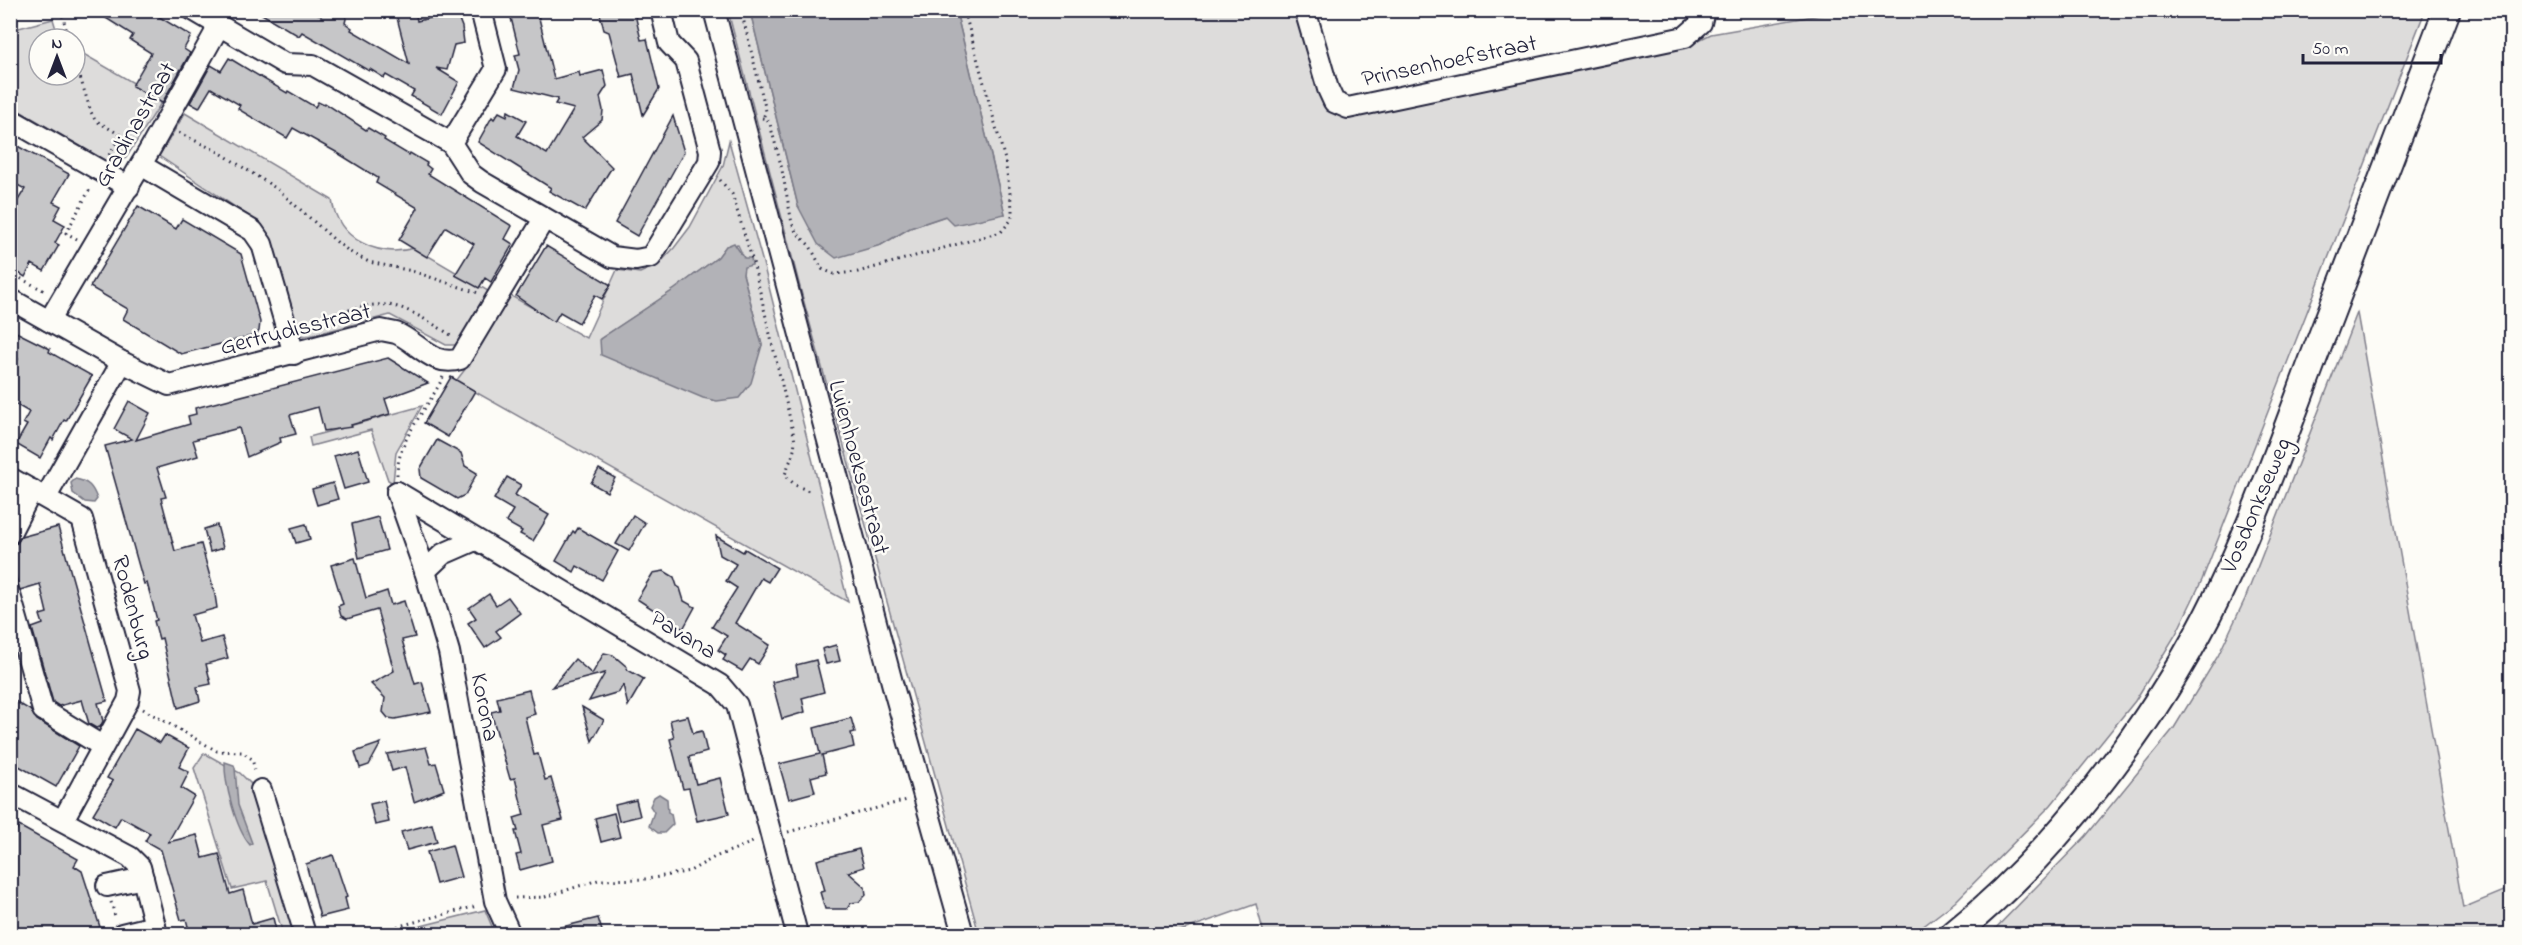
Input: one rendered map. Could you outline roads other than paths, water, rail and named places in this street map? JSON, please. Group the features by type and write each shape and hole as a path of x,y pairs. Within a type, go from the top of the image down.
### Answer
{"main road":[{"name":"Vosdonkseweg","path":"1954,934 1985,909 2072,817 2144,724 2208,615 2253,515 2447,10"}],"street":[{"path":"193,10 285,64 313,64 451,143 471,174 544,219 612,257 636,260 651,257 705,167 710,152 686,62 669,43 661,10"},
{"path":"451,143 496,69 481,10"},
{"name":"Luienhoeksestraat","path":"714,10 897,701 963,934"},
{"name":"Prinsenhoefstraat","path":"1305,10 1328,89 1334,102 1348,108 1685,37 1703,17"},
{"name":"Gradinastraat","path":"49,321 129,187 219,26"},
{"path":"10,118 129,187"},
{"path":"145,158 253,231 262,244 294,354"},
{"name":"Gertrudisstraat","path":"10,299 122,362 169,385 381,330 397,333 432,357 450,362 460,359 544,219"},
{"path":"10,533 39,494 122,362"},
{"name":"Rodenburg","path":"10,478 82,519 130,691 128,701 102,746"},
{"name":"Pavana","path":"397,492 720,685 737,705 797,934"},
{"name":"Korona","path":"397,492 425,571 449,652 495,901 510,934"},
{"path":"425,571 443,554 475,540"},
{"path":"10,595 43,710 102,746 63,820"},
{"path":"261,790 305,934"},
{"path":"10,793 130,857 140,867 156,930 122,934"},
{"path":"107,886 142,878"}]}
